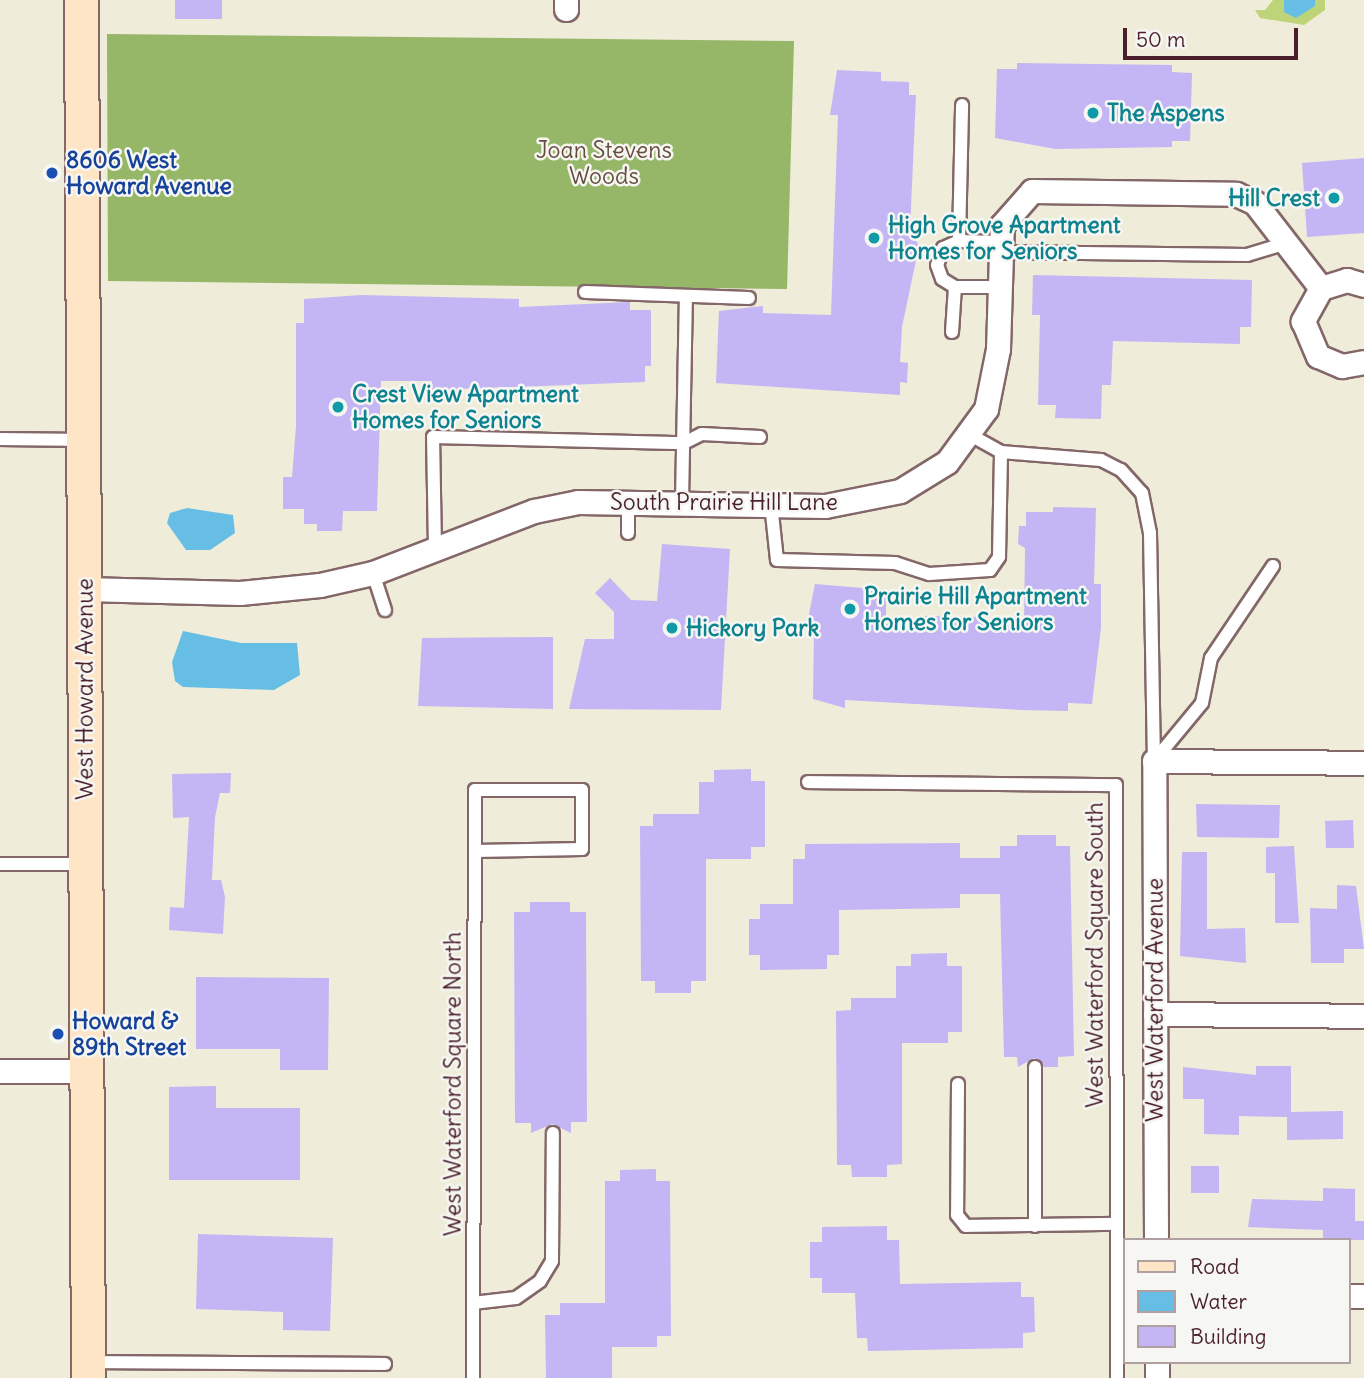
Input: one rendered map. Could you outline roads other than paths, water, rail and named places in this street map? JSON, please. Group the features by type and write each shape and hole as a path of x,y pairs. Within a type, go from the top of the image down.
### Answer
{"street":[{"name":"West Howard Avenue","path":"81,0 85,1071 89,1370"},
{"name":"South Prairie Hill Lane","path":"84,589 240,593 373,573 534,511 628,500 825,506 900,491 947,462 970,435 986,410 993,377 1000,288 999,247 1016,206 1032,191 1050,187 1236,194 1255,203 1283,244 1321,288"},
{"path":"1364,285 1347,280 1321,288 1306,309 1309,346 1329,363 1364,362"},
{"path":"1154,761 1364,763"},
{"name":"West Waterford Avenue","path":"1154,761 1156,1238"},
{"path":"1155,1014 1364,1016"},
{"path":"0,1071 85,1071"}],"lane":[{"path":"959,241 962,105"},
{"path":"1000,288 955,287 942,279 937,265 943,248 959,241 999,247 1247,255 1283,244"},
{"path":"952,332 955,287"},
{"path":"585,292 749,298"},
{"path":"682,501 686,296"},
{"path":"435,549 433,437 684,443 702,435 760,437"},
{"path":"970,435 1001,452 1101,460 1121,470 1142,494 1150,533 1154,761"},
{"path":"0,439 83,440"},
{"path":"771,504 777,560 895,563 929,574 990,570 999,557 1001,452"},
{"path":"628,500 628,533"},
{"path":"1154,761 1202,703 1211,659 1273,566"},
{"path":"373,573 385,610"},
{"name":"West Waterford Square South","path":"808,782 1116,785 1117,1378"},
{"name":"West Waterford Square North","path":"473,1378 475,790 582,790 582,849 475,851"},
{"path":"0,864 85,864"},
{"path":"1035,1067 1035,1226"},
{"path":"958,1084 957,1214 966,1226 1115,1224"},
{"path":"473,1303 516,1298 540,1281 552,1261 553,1133"},
{"path":"89,1370 385,1364"}],"water":[{"path":"1284,0 1315,0 1315,6 1296,18 1284,12"},
{"path":"187,508 233,515 235,533 210,550 186,550 167,523 170,513"},
{"path":"183,631 241,643 297,643 300,675 274,690 183,687 175,681 172,662"}],"place":[{"name":"The Aspens","path":"1093,113"},
{"name":"8606 West Howard Avenue","path":"52,173"},
{"name":"Hill Crest","path":"1334,198"},
{"name":"High Grove Apartment Homes for Seniors","path":"874,238"},
{"name":"Crest View Apartment Homes for Seniors","path":"338,407"},
{"name":"Prairie Hill Apartment Homes for Seniors","path":"850,609"},
{"name":"Hickory Park","path":"672,628"},
{"name":"Howard & 89th Street","path":"58,1034"}],"park label":[{"name":"Joan Stevens Woods","path":"604,163"}]}
